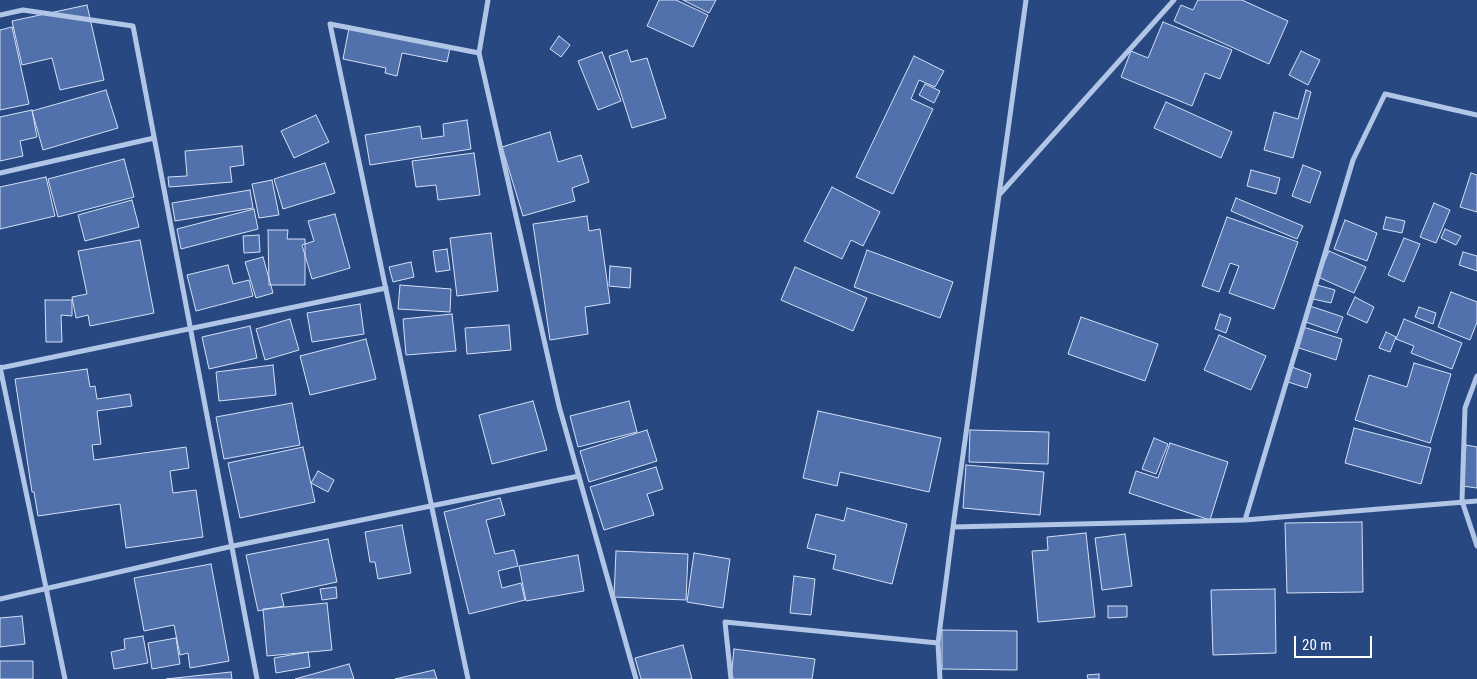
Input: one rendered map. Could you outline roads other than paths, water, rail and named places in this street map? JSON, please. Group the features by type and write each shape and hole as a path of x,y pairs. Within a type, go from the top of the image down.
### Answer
{"street":[{"path":"488,0 480,53 559,406 636,679"},
{"path":"940,679 938,644 1026,0"},
{"path":"999,196 1174,0"},
{"path":"0,15 23,10 133,26 257,679"},
{"path":"468,679 330,24 480,53"},
{"path":"1246,520 1353,160 1385,94 1477,116"},
{"path":"0,173 154,138"},
{"path":"64,679 0,368 386,288"},
{"path":"1477,376 1465,408 1462,501 1477,546"},
{"path":"0,599 232,546 579,476"},
{"path":"953,527 1246,520 1477,501"},
{"path":"731,679 725,622 938,644"}]}
